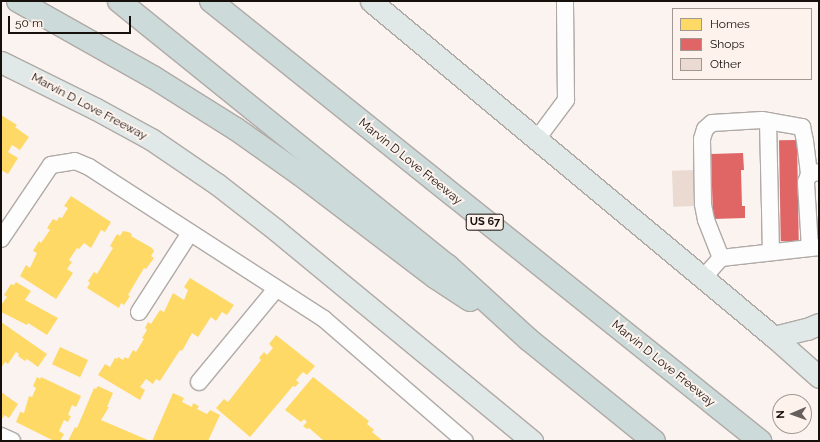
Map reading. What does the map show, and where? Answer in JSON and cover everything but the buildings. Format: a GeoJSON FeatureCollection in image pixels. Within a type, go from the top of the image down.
{"type":"FeatureCollection","features":[{"type":"Feature","properties":{"kind":"highway"},"geometry":{"type":"LineString","coordinates":[[18,1],[153,77],[236,129],[301,175],[435,277],[528,339]]}},
{"type":"Feature","properties":{"kind":"highway"},"geometry":{"type":"LineString","coordinates":[[119,1],[448,266],[528,339],[654,441]]}},
{"type":"Feature","properties":{"kind":"highway","name":"Marvin D Love Freeway"},"geometry":{"type":"LineString","coordinates":[[211,1],[760,441]]}},
{"type":"Feature","properties":{"kind":"main road"},"geometry":{"type":"LineString","coordinates":[[371,1],[774,337],[819,378]]}},
{"type":"Feature","properties":{"kind":"main road","name":"Marvin D Love Freeway"},"geometry":{"type":"LineString","coordinates":[[1,62],[89,105],[151,139],[217,184],[276,230],[532,441]]}},
{"type":"Feature","properties":{"kind":"main road"},"geometry":{"type":"LineString","coordinates":[[774,337],[807,329],[819,324]]}},
{"type":"Feature","properties":{"kind":"lane"},"geometry":{"type":"LineString","coordinates":[[537,139],[566,100],[565,1]]}},
{"type":"Feature","properties":{"kind":"lane"},"geometry":{"type":"LineString","coordinates":[[768,120],[771,252]]}},
{"type":"Feature","properties":{"kind":"lane"},"geometry":{"type":"LineString","coordinates":[[703,278],[721,258],[814,247],[806,182],[814,173],[802,127],[768,120],[712,123],[705,129],[702,139],[703,204],[706,220],[721,258]]}},
{"type":"Feature","properties":{"kind":"lane"},"geometry":{"type":"LineString","coordinates":[[1,239],[51,165],[75,161],[89,166],[324,319],[465,441]]}},
{"type":"Feature","properties":{"kind":"lane"},"geometry":{"type":"LineString","coordinates":[[139,312],[190,233]]}},
{"type":"Feature","properties":{"kind":"lane"},"geometry":{"type":"LineString","coordinates":[[199,382],[276,289]]}},
{"type":"Feature","properties":{"kind":"lane"},"geometry":{"type":"LineString","coordinates":[[1,436],[12,441]]}}]}
